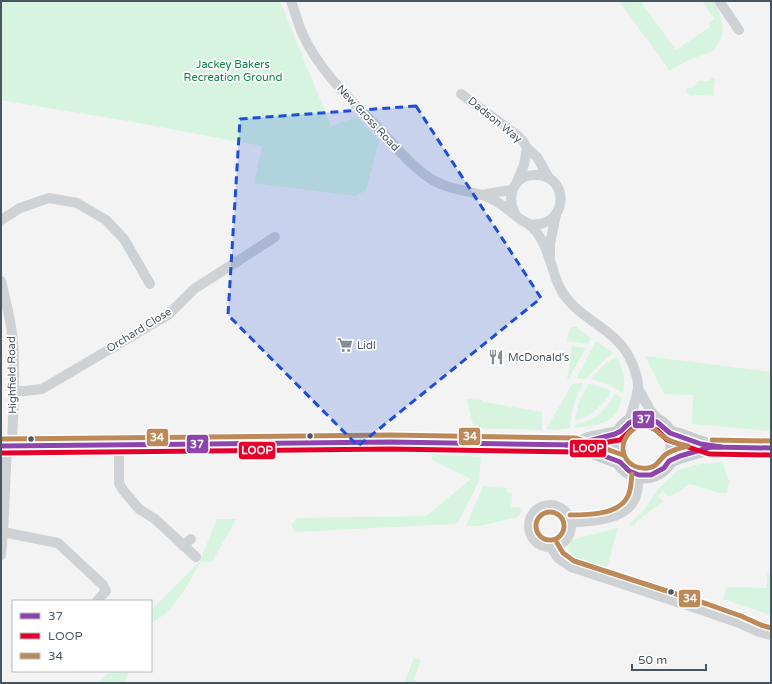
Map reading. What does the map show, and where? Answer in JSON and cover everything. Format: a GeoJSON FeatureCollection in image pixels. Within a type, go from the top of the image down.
{"type":"FeatureCollection","features":[{"type":"Feature","properties":{"kind":"main road"},"geometry":{"type":"LineString","coordinates":[[576,445],[624,428],[634,420],[642,418],[651,419],[681,436],[712,447]]}},
{"type":"Feature","properties":{"kind":"main road"},"geometry":{"type":"LineString","coordinates":[[620,462],[616,451],[616,443],[624,428]]}},
{"type":"Feature","properties":{"kind":"main road"},"geometry":{"type":"LineString","coordinates":[[7,446],[390,442],[576,445],[620,462],[629,471],[639,476],[651,475],[657,472],[664,468],[669,461],[673,452],[673,442],[665,428]]}},
{"type":"Feature","properties":{"kind":"main road"},"geometry":{"type":"LineString","coordinates":[[669,461],[680,456],[712,447],[771,448]]}},
{"type":"Feature","properties":{"kind":"street","name":"New Cross Road"},"geometry":{"type":"LineString","coordinates":[[291,1],[304,36],[321,64],[341,89],[415,168],[442,184],[500,203],[537,232],[550,257],[560,287],[575,308],[608,332],[620,342],[627,351],[637,374],[638,388],[624,428]]}},
{"type":"Feature","properties":{"kind":"street"},"geometry":{"type":"LineString","coordinates":[[719,1],[739,30]]}},
{"type":"Feature","properties":{"kind":"street","name":"Dadson Way"},"geometry":{"type":"LineString","coordinates":[[461,94],[517,135],[527,148],[537,157],[549,178]]}},
{"type":"Feature","properties":{"kind":"street","name":"Dadson Way"},"geometry":{"type":"LineString","coordinates":[[514,187],[524,165],[527,148]]}},
{"type":"Feature","properties":{"kind":"street","name":"New Cross Road"},"geometry":{"type":"LineString","coordinates":[[482,196],[514,187],[524,177],[532,174],[549,178],[555,183],[561,197],[561,205],[556,214],[550,244],[550,257]]}},
{"type":"Feature","properties":{"kind":"street"},"geometry":{"type":"LineString","coordinates":[[514,187],[510,199],[515,215]]}},
{"type":"Feature","properties":{"kind":"street"},"geometry":{"type":"LineString","coordinates":[[1,220],[20,208],[49,198],[78,203],[106,220],[124,239],[150,284]]}},
{"type":"Feature","properties":{"kind":"street"},"geometry":{"type":"LineString","coordinates":[[528,224],[544,224],[551,220],[556,214]]}},
{"type":"Feature","properties":{"kind":"street","name":"Orchard Close"},"geometry":{"type":"LineString","coordinates":[[14,391],[24,392],[42,389],[168,315],[194,289],[275,237]]}},
{"type":"Feature","properties":{"kind":"street","name":"Highfield Road"},"geometry":{"type":"LineString","coordinates":[[1,281],[5,312],[13,342],[14,391],[7,446],[1,555]]}},
{"type":"Feature","properties":{"kind":"street","name":"New Cross Road"},"geometry":{"type":"LineString","coordinates":[[638,388],[650,410],[665,428]]}},
{"type":"Feature","properties":{"kind":"street"},"geometry":{"type":"LineString","coordinates":[[119,445],[119,483],[123,490],[139,509],[187,543],[196,557]]}},
{"type":"Feature","properties":{"kind":"street"},"geometry":{"type":"LineString","coordinates":[[570,522],[601,519],[619,515],[632,504],[635,498],[639,476]]}},
{"type":"Feature","properties":{"kind":"street"},"geometry":{"type":"LineString","coordinates":[[544,506],[558,507],[564,511],[570,522],[571,528],[566,539],[557,546],[551,547],[541,545],[533,538],[529,528],[533,514],[544,506]]}},
{"type":"Feature","properties":{"kind":"street"},"geometry":{"type":"LineString","coordinates":[[3,532],[58,543],[103,584],[106,591],[98,600]]}},
{"type":"Feature","properties":{"kind":"street"},"geometry":{"type":"LineString","coordinates":[[551,547],[558,558],[571,567],[705,611],[759,632],[771,635]]}},
{"type":"Feature","properties":{"kind":"highlighted area"},"geometry":{"type":"Polygon","coordinates":[[[416,106],[541,298],[358,446],[228,315],[240,119],[416,106]]]}},
{"type":"Feature","properties":{"kind":"green space","name":"Jackey Bakers Recreation Ground"},"geometry":{"type":"Polygon","coordinates":[[[1,1],[280,1],[331,126],[357,117],[379,141],[366,190],[356,196],[254,183],[262,146],[128,121],[1,100],[1,1]]]}},
{"type":"Feature","properties":{"kind":"green space"},"geometry":{"type":"Polygon","coordinates":[[[619,1],[640,1],[676,50],[711,26],[709,23],[714,19],[702,1],[713,1],[722,20],[722,34],[720,40],[717,46],[711,51],[688,60],[670,71],[619,1]]]}},
{"type":"Feature","properties":{"kind":"green space"},"geometry":{"type":"Polygon","coordinates":[[[712,78],[715,79],[713,96],[690,96],[686,92],[687,88],[691,88],[699,81],[709,81],[712,78]]]}},
{"type":"Feature","properties":{"kind":"green space"},"geometry":{"type":"Polygon","coordinates":[[[576,327],[591,338],[588,344],[567,341],[569,330],[576,327]]]}},
{"type":"Feature","properties":{"kind":"green space"},"geometry":{"type":"Polygon","coordinates":[[[596,341],[613,353],[605,359],[586,379],[576,379],[596,341]]]}},
{"type":"Feature","properties":{"kind":"green space"},"geometry":{"type":"Polygon","coordinates":[[[572,346],[586,348],[567,381],[572,346]]]}},
{"type":"Feature","properties":{"kind":"green space"},"geometry":{"type":"Polygon","coordinates":[[[617,356],[623,374],[623,393],[607,384],[591,379],[606,363],[617,356]]]}},
{"type":"Feature","properties":{"kind":"green space"},"geometry":{"type":"Polygon","coordinates":[[[645,356],[771,372],[771,431],[692,424],[693,395],[664,394],[645,356]]]}},
{"type":"Feature","properties":{"kind":"green space"},"geometry":{"type":"Polygon","coordinates":[[[583,383],[574,405],[570,428],[557,430],[546,429],[572,384],[583,383]]]}},
{"type":"Feature","properties":{"kind":"green space"},"geometry":{"type":"Polygon","coordinates":[[[588,384],[611,391],[596,409],[587,416],[575,421],[579,402],[588,384]]]}},
{"type":"Feature","properties":{"kind":"green space"},"geometry":{"type":"Polygon","coordinates":[[[615,394],[622,398],[619,408],[608,421],[597,425],[574,428],[574,425],[588,421],[599,414],[607,406],[615,394]]]}},
{"type":"Feature","properties":{"kind":"green space"},"geometry":{"type":"Polygon","coordinates":[[[468,399],[482,400],[483,402],[542,412],[542,430],[474,428],[467,401],[468,399]]]}},
{"type":"Feature","properties":{"kind":"green space"},"geometry":{"type":"Polygon","coordinates":[[[432,454],[481,457],[479,481],[458,523],[295,532],[291,525],[297,518],[426,516],[471,479],[432,460],[432,454]]]}},
{"type":"Feature","properties":{"kind":"green space"},"geometry":{"type":"Polygon","coordinates":[[[722,462],[729,480],[727,493],[720,493],[690,484],[669,497],[663,491],[658,497],[663,501],[636,522],[634,526],[629,525],[645,509],[659,488],[678,470],[700,464],[722,462]]]}},
{"type":"Feature","properties":{"kind":"green space"},"geometry":{"type":"Polygon","coordinates":[[[483,486],[507,488],[507,492],[512,493],[511,507],[520,508],[521,510],[519,516],[479,526],[466,526],[483,486]]]}},
{"type":"Feature","properties":{"kind":"green space"},"geometry":{"type":"Polygon","coordinates":[[[217,519],[236,519],[212,562],[201,562],[174,605],[152,622],[152,609],[200,561],[217,519]]]}},
{"type":"Feature","properties":{"kind":"green space"},"geometry":{"type":"Polygon","coordinates":[[[618,528],[605,575],[580,564],[568,553],[569,544],[572,540],[618,528]]]}},
{"type":"Feature","properties":{"kind":"green space"},"geometry":{"type":"Polygon","coordinates":[[[767,574],[771,574],[771,615],[723,599],[726,587],[767,588],[767,574]]]}},
{"type":"Feature","properties":{"kind":"green space"},"geometry":{"type":"Polygon","coordinates":[[[414,658],[421,660],[414,679],[418,683],[404,683],[414,658]]]}},
{"type":"Feature","properties":{"kind":"green space"},"geometry":{"type":"Polygon","coordinates":[[[109,672],[129,672],[124,683],[98,683],[109,672]]]}},
{"type":"Feature","properties":{"kind":"transit line","name":"37"},"geometry":{"type":"LineString","coordinates":[[566,445],[577,444],[615,434],[635,420],[646,419],[657,422],[670,433],[701,444],[721,447]]}},
{"type":"Feature","properties":{"kind":"transit line","name":"LOOP"},"geometry":{"type":"LineString","coordinates":[[1,453],[390,449],[577,452],[608,442],[620,440],[631,430],[644,425],[657,430],[667,440],[709,454],[771,455]]}},
{"type":"Feature","properties":{"kind":"transit line","name":"34"},"geometry":{"type":"LineString","coordinates":[[639,426],[652,428],[669,440],[688,446],[667,453],[654,466],[639,468],[632,465],[627,459],[623,446],[625,438],[639,426]]}},
{"type":"Feature","properties":{"kind":"transit line","name":"34"},"geometry":{"type":"LineString","coordinates":[[1,439],[390,435],[576,438],[623,455]]}},
{"type":"Feature","properties":{"kind":"transit line","name":"34"},"geometry":{"type":"LineString","coordinates":[[712,440],[771,441]]}},
{"type":"Feature","properties":{"kind":"transit line","name":"37"},"geometry":{"type":"LineString","coordinates":[[1,446],[390,442],[576,445],[620,462],[629,471],[639,475],[651,475],[664,468],[669,461],[680,456],[711,447],[771,448]]}},
{"type":"Feature","properties":{"kind":"transit line","name":"34"},"geometry":{"type":"LineString","coordinates":[[570,515],[602,513],[618,507],[628,496],[632,474]]}},
{"type":"Feature","properties":{"kind":"transit line","name":"34"},"geometry":{"type":"LineString","coordinates":[[550,512],[560,516],[564,526],[560,536],[550,540],[540,536],[536,526],[540,516],[550,512]]}},
{"type":"Feature","properties":{"kind":"transit line","name":"34"},"geometry":{"type":"LineString","coordinates":[[557,543],[563,553],[574,561],[707,604],[771,628]]}},
{"type":"Feature","properties":{"kind":"place","name":"Lidl"},"geometry":{"type":"Point","coordinates":[345,345]}},
{"type":"Feature","properties":{"kind":"place","name":"McDonald's"},"geometry":{"type":"Point","coordinates":[496,357]}}]}
